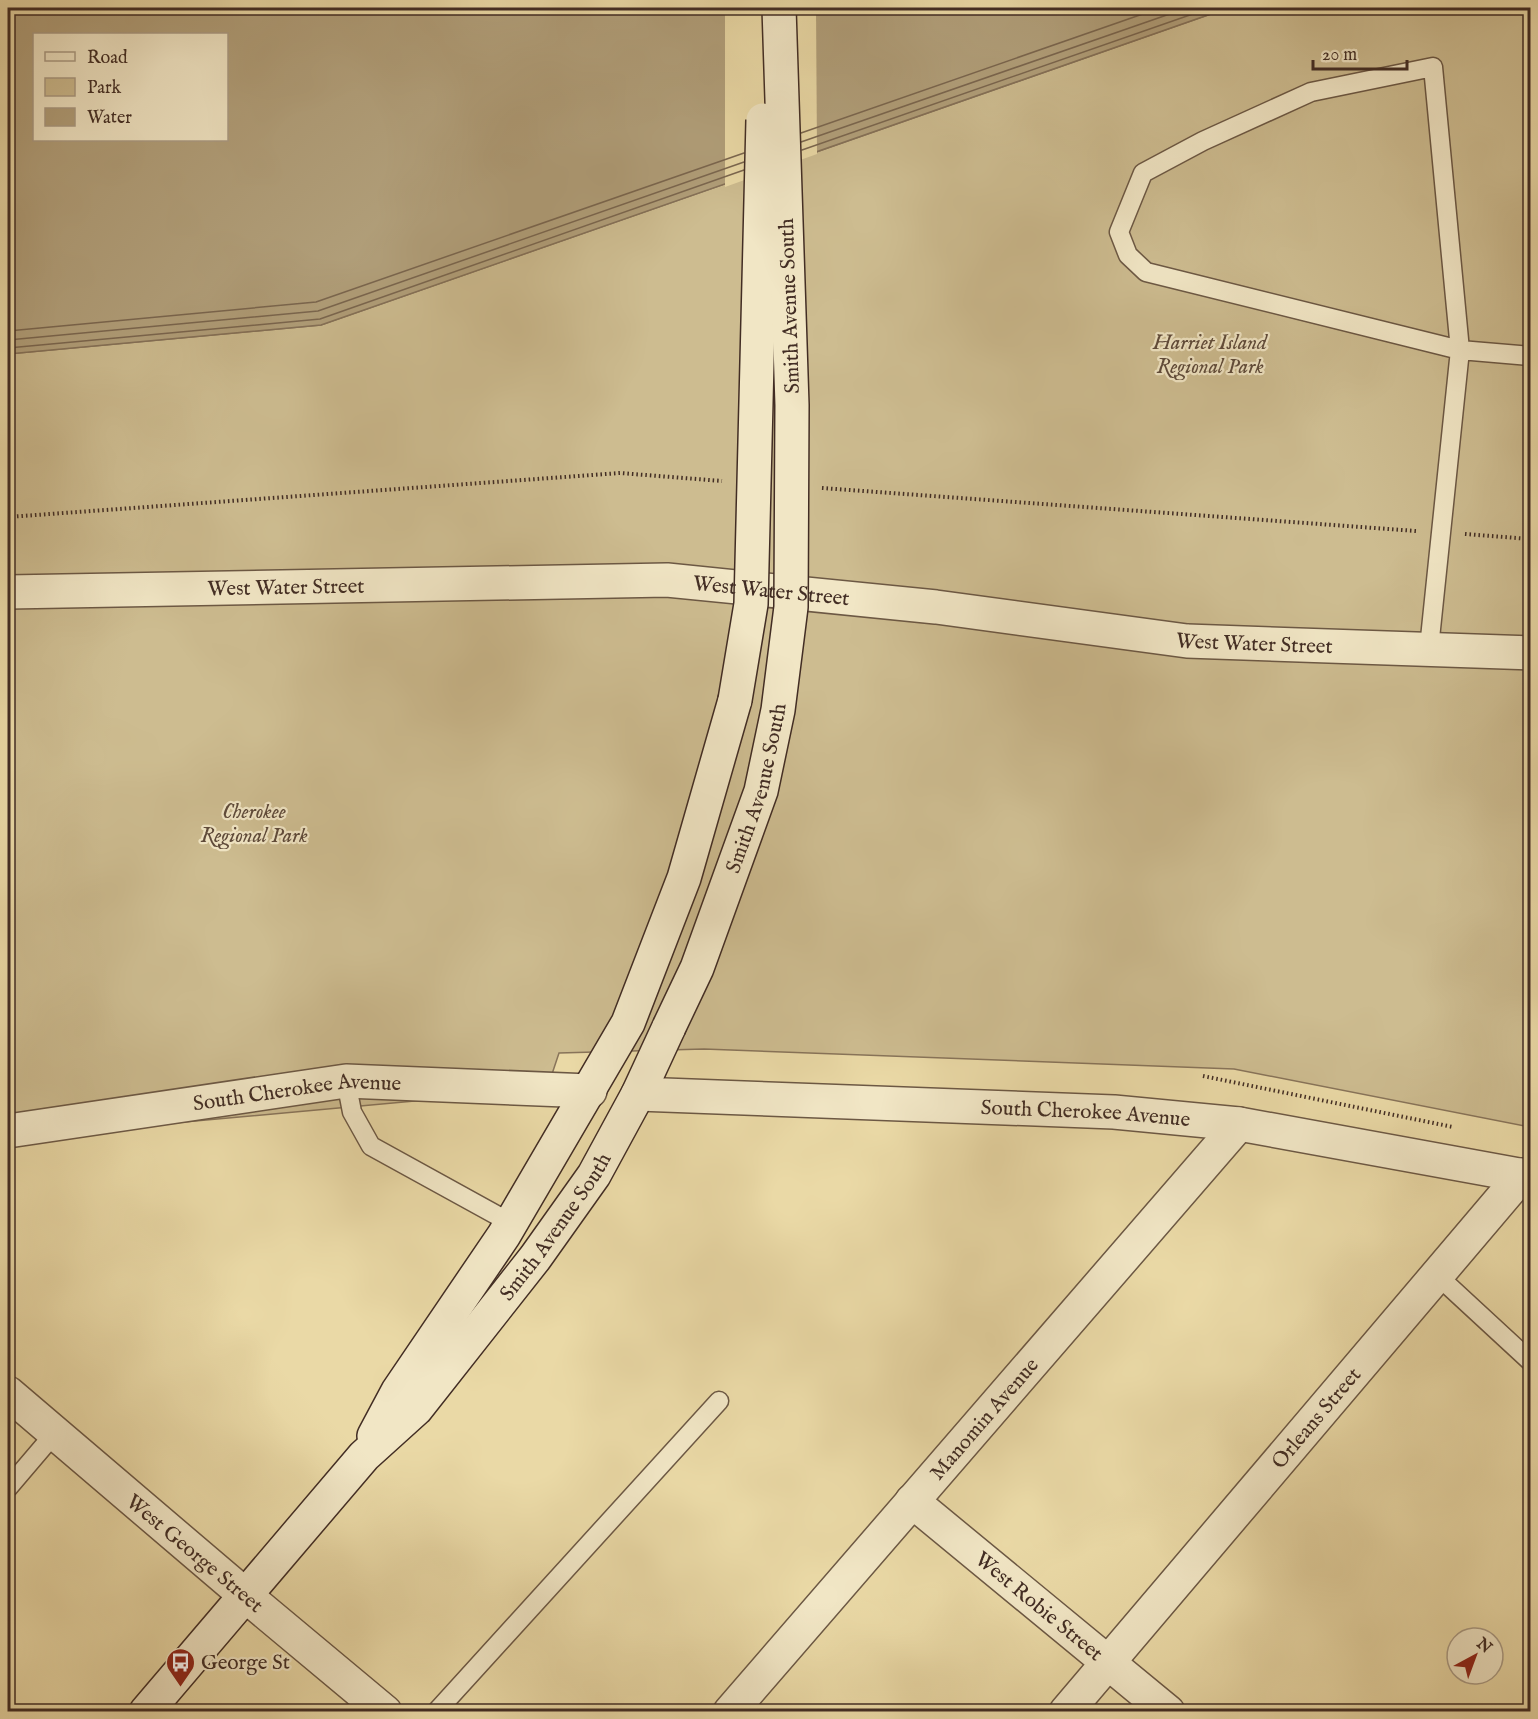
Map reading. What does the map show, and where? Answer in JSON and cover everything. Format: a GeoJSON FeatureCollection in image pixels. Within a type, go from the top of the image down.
{"type":"FeatureCollection","features":[{"type":"Feature","properties":{"kind":"street","name":"Smith Avenue South"},"geometry":{"type":"LineString","coordinates":[[364,1456],[398,1391],[511,1223],[628,1023],[684,878],[713,784],[735,700],[751,604],[766,8]]}},
{"type":"Feature","properties":{"kind":"street","name":"Smith Avenue South"},"geometry":{"type":"LineString","coordinates":[[146,1712],[364,1456],[416,1409],[535,1258],[594,1175],[638,1094],[697,968],[761,791],[778,710],[791,607],[792,405],[779,8]]}},
{"type":"Feature","properties":{"kind":"street","name":"West Water Street"},"geometry":{"type":"LineString","coordinates":[[8,592],[667,580],[936,608],[1187,641],[1530,653]]}},
{"type":"Feature","properties":{"kind":"street","name":"South Cherokee Avenue"},"geometry":{"type":"LineString","coordinates":[[8,1131],[346,1081],[590,1091]]}},
{"type":"Feature","properties":{"kind":"street","name":"South Cherokee Avenue"},"geometry":{"type":"LineString","coordinates":[[638,1094],[763,1101],[1114,1112],[1239,1124],[1526,1176]]}},
{"type":"Feature","properties":{"kind":"street","name":"Manomin Avenue"},"geometry":{"type":"LineString","coordinates":[[730,1712],[1239,1124]]}},
{"type":"Feature","properties":{"kind":"street","name":"Orleans Street"},"geometry":{"type":"LineString","coordinates":[[1066,1712],[1526,1176]]}},
{"type":"Feature","properties":{"kind":"street","name":"West George Street"},"geometry":{"type":"LineString","coordinates":[[8,1393],[385,1712]]}},
{"type":"Feature","properties":{"kind":"street","name":"West Robie Street"},"geometry":{"type":"LineString","coordinates":[[912,1501],[1109,1661],[1168,1712]]}},
{"type":"Feature","properties":{"kind":"lane"},"geometry":{"type":"LineString","coordinates":[[1429,648],[1460,350],[1433,67],[1311,92],[1203,141],[1143,173],[1119,232],[1128,255],[1146,272],[1460,350],[1530,356]]}},
{"type":"Feature","properties":{"kind":"lane"},"geometry":{"type":"LineString","coordinates":[[346,1081],[352,1112],[371,1146],[511,1223]]}},
{"type":"Feature","properties":{"kind":"lane"},"geometry":{"type":"LineString","coordinates":[[1438,1276],[1530,1361]]}},
{"type":"Feature","properties":{"kind":"lane"},"geometry":{"type":"LineString","coordinates":[[436,1712],[719,1401]]}},
{"type":"Feature","properties":{"kind":"lane"},"geometry":{"type":"LineString","coordinates":[[8,1488],[54,1434]]}},
{"type":"Feature","properties":{"kind":"path"},"geometry":{"type":"LineString","coordinates":[[1203,1076],[1454,1128]]}},
{"type":"Feature","properties":{"kind":"green space"},"geometry":{"type":"Polygon","coordinates":[[[1228,8],[1530,8],[1530,1127],[1234,1069],[704,1049],[559,1053],[547,1089],[8,1138],[8,354],[321,325],[1228,8]]]}},
{"type":"Feature","properties":{"kind":"water"},"geometry":{"type":"Polygon","coordinates":[[[8,8],[1228,8],[321,325],[8,354],[8,8]]]}},
{"type":"Feature","properties":{"kind":"pier"},"geometry":{"type":"Polygon","coordinates":[[[725,8],[816,8],[817,154],[725,187],[725,8]]]}},
{"type":"Feature","properties":{"kind":"place","name":"George St"},"geometry":{"type":"Point","coordinates":[180,1688]}},
{"type":"Feature","properties":{"kind":"park label","name":"Harriet Island Regional Park"},"geometry":{"type":"Point","coordinates":[1210,354]}},
{"type":"Feature","properties":{"kind":"park label","name":"Cherokee Regional Park"},"geometry":{"type":"Point","coordinates":[254,823]}}]}
